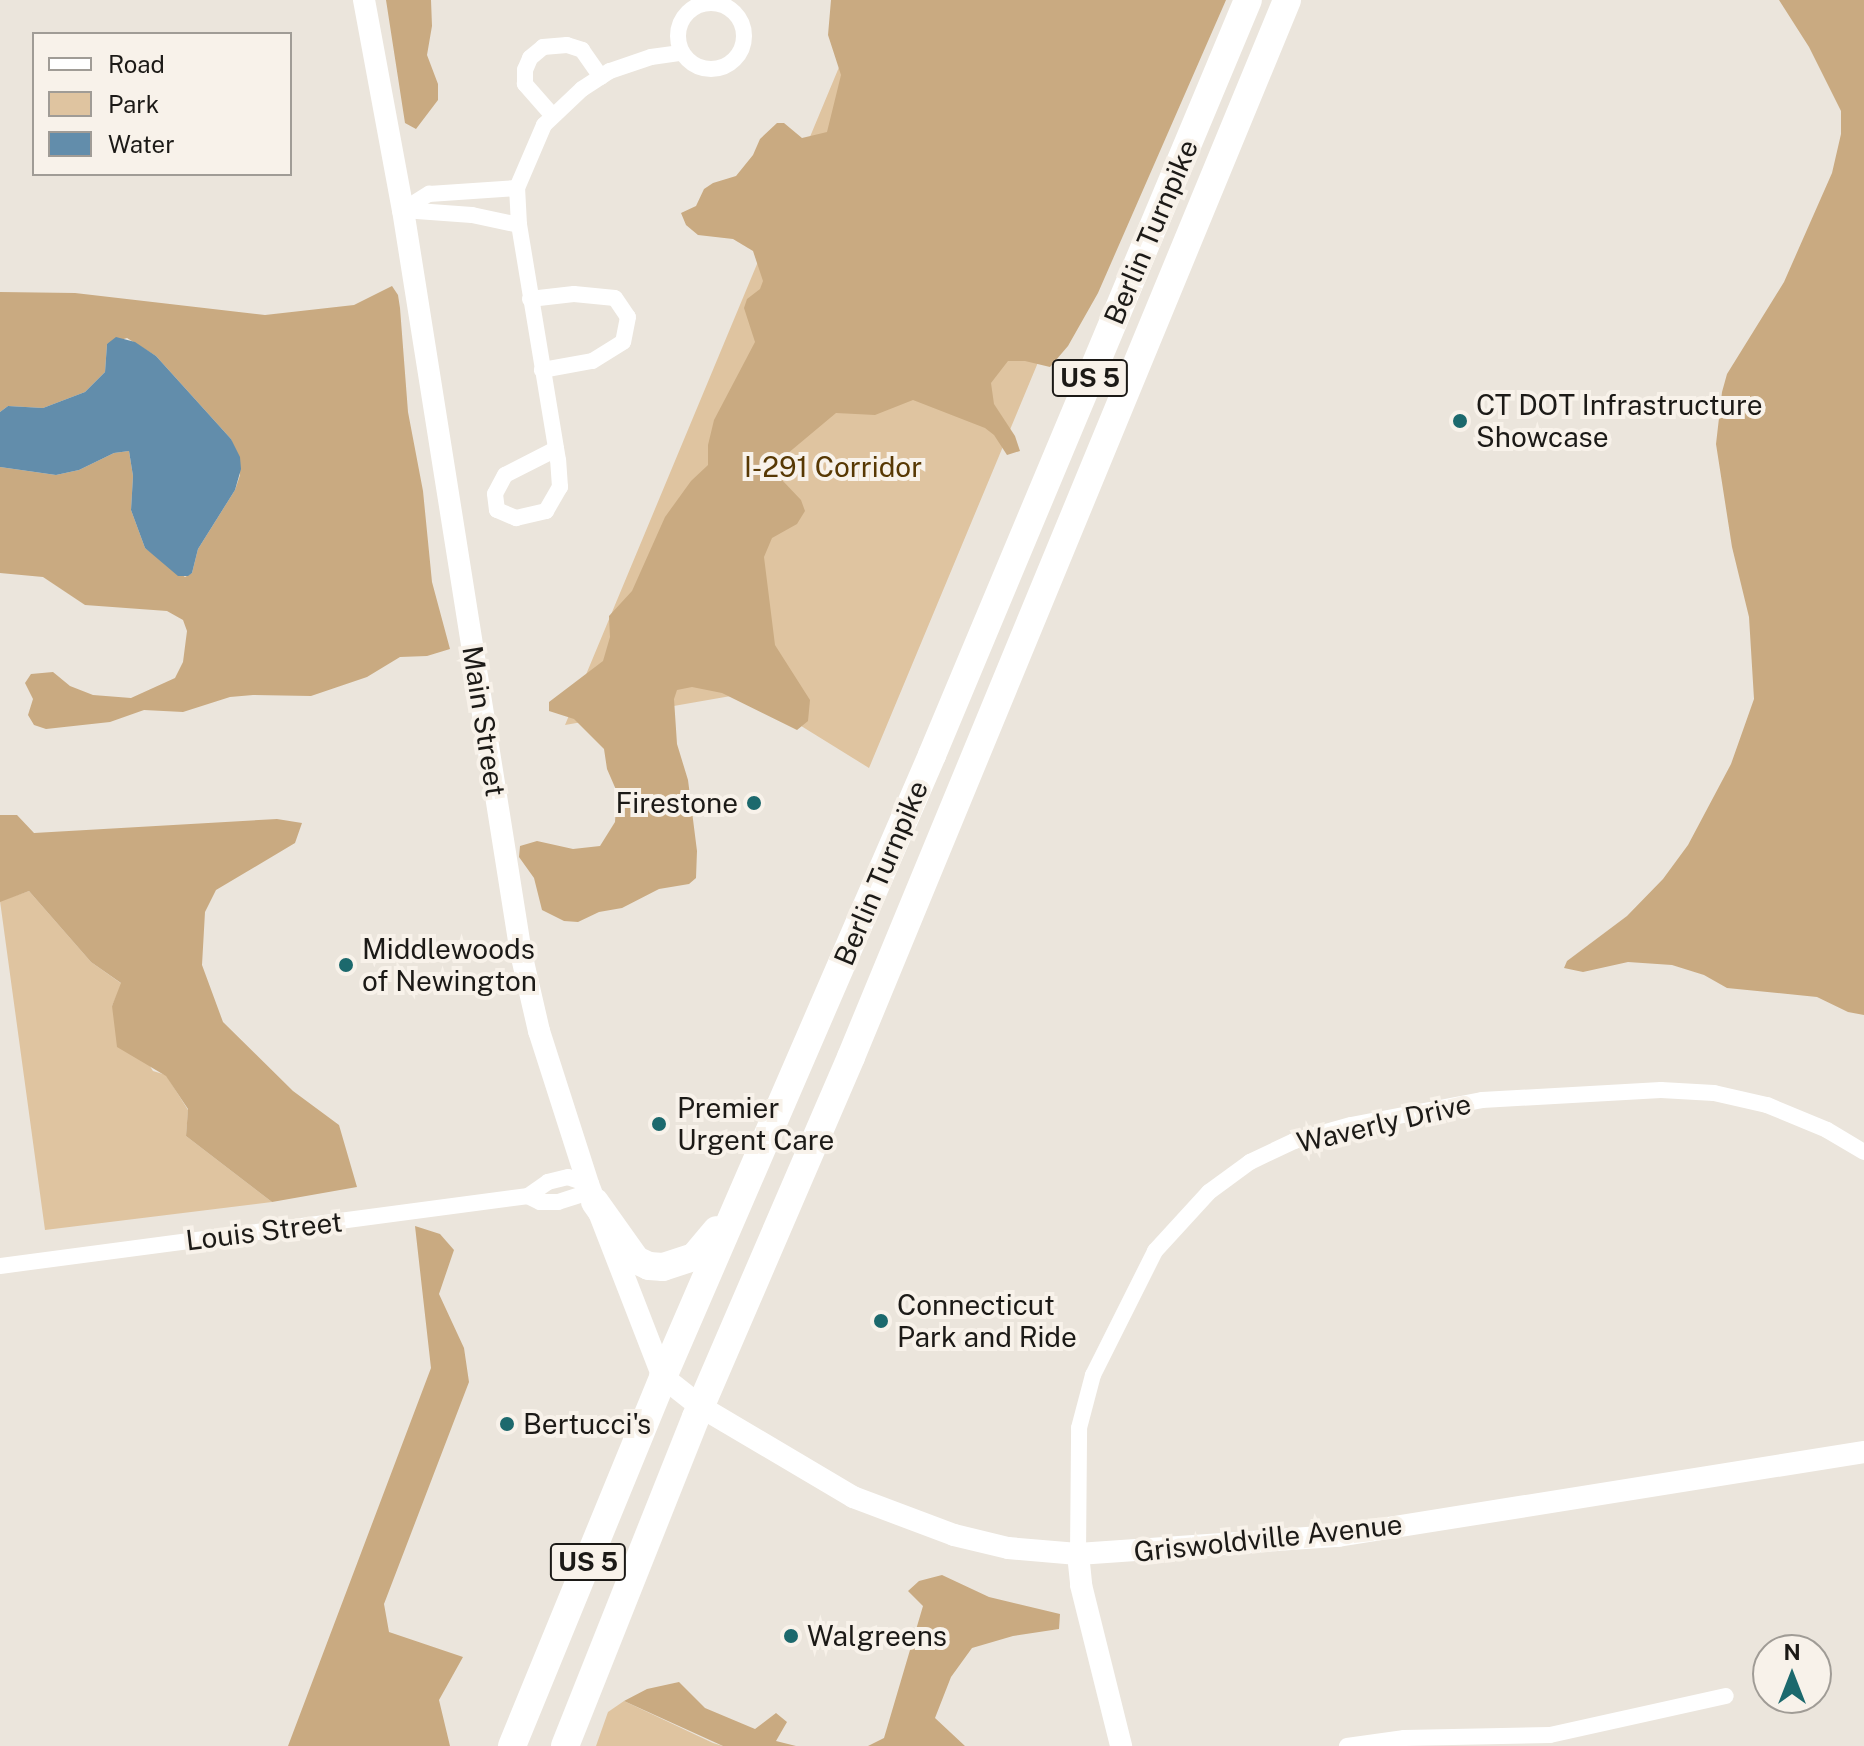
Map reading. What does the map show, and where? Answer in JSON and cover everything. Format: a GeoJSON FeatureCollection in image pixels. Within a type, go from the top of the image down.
{"type":"FeatureCollection","features":[{"type":"Feature","properties":{"kind":"highway","name":"Berlin Turnpike"},"geometry":{"type":"LineString","coordinates":[[512,1746],[663,1377],[932,755],[1248,0]]}},
{"type":"Feature","properties":{"kind":"highway","name":"Berlin Turnpike"},"geometry":{"type":"LineString","coordinates":[[565,1746],[701,1407],[985,732],[1287,0]]}},
{"type":"Feature","properties":{"kind":"highway"},"geometry":{"type":"LineString","coordinates":[[932,755],[959,739],[985,732]]}},
{"type":"Feature","properties":{"kind":"highway"},"geometry":{"type":"LineString","coordinates":[[592,1193],[636,1260],[663,1267],[694,1257],[703,1249],[740,1197]]}},
{"type":"Feature","properties":{"kind":"main road","name":"Main Street"},"geometry":{"type":"LineString","coordinates":[[364,0],[403,210],[521,953],[539,1031],[592,1193],[663,1377]]}},
{"type":"Feature","properties":{"kind":"main road"},"geometry":{"type":"LineString","coordinates":[[663,1377],[701,1407]]}},
{"type":"Feature","properties":{"kind":"main road","name":"Griswoldville Avenue"},"geometry":{"type":"LineString","coordinates":[[701,1407],[853,1497],[908,1520],[1008,1548],[1078,1554],[1338,1536],[1864,1452]]}},
{"type":"Feature","properties":{"kind":"main road"},"geometry":{"type":"LineString","coordinates":[[1078,1554],[1081,1585],[1121,1746]]}},
{"type":"Feature","properties":{"kind":"street"},"geometry":{"type":"LineString","coordinates":[[556,449],[505,475],[495,494],[497,510],[516,518],[546,511],[560,487],[556,449],[519,225],[517,188],[544,125],[601,77],[651,57],[681,53],[697,67],[708,70],[728,65],[736,58],[744,38],[739,18],[721,4],[698,5],[681,20],[677,31],[681,53]]}},
{"type":"Feature","properties":{"kind":"street"},"geometry":{"type":"LineString","coordinates":[[553,116],[525,84],[525,70],[530,58],[543,47],[567,45],[582,50],[601,77]]}},
{"type":"Feature","properties":{"kind":"street"},"geometry":{"type":"LineString","coordinates":[[403,210],[429,194],[517,188]]}},
{"type":"Feature","properties":{"kind":"street"},"geometry":{"type":"LineString","coordinates":[[403,210],[472,215],[519,225]]}},
{"type":"Feature","properties":{"kind":"street"},"geometry":{"type":"LineString","coordinates":[[530,299],[574,294],[615,298],[628,317],[623,342],[592,361],[542,370]]}},
{"type":"Feature","properties":{"kind":"street","name":"Waverly Drive"},"geometry":{"type":"LineString","coordinates":[[1078,1554],[1079,1428],[1093,1375],[1155,1251],[1209,1192],[1250,1162],[1294,1141],[1351,1125],[1482,1100],[1661,1090],[1714,1093],[1767,1105],[1827,1130],[1864,1152]]}},
{"type":"Feature","properties":{"kind":"street","name":"Louis Street"},"geometry":{"type":"LineString","coordinates":[[0,1266],[528,1196],[540,1202],[573,1199],[592,1193]]}},
{"type":"Feature","properties":{"kind":"street"},"geometry":{"type":"LineString","coordinates":[[1347,1746],[1404,1738],[1550,1735],[1726,1696]]}},
{"type":"Feature","properties":{"kind":"green space","name":"I-291 Corridor"},"geometry":{"type":"Polygon","coordinates":[[[867,0],[1189,0],[869,768],[748,693],[565,725],[867,0]]]}},
{"type":"Feature","properties":{"kind":"green space"},"geometry":{"type":"Polygon","coordinates":[[[29,891],[91,962],[122,984],[112,1006],[153,1071],[166,1075],[188,1110],[186,1136],[272,1202],[45,1230],[0,901],[29,891]]]}},
{"type":"Feature","properties":{"kind":"green space"},"geometry":{"type":"Polygon","coordinates":[[[624,1701],[723,1746],[596,1746],[608,1712],[624,1701]]]}},
{"type":"Feature","properties":{"kind":"shaded area"},"geometry":{"type":"Polygon","coordinates":[[[386,0],[431,0],[432,26],[427,55],[438,84],[438,100],[416,129],[405,123],[386,0]]]}},
{"type":"Feature","properties":{"kind":"shaded area","name":"I-291 Corridor"},"geometry":{"type":"Polygon","coordinates":[[[831,0],[1226,0],[1098,293],[1068,346],[1050,367],[1025,361],[1008,361],[991,383],[994,404],[1015,436],[1020,451],[1007,455],[994,435],[985,428],[913,400],[875,415],[836,413],[787,454],[782,480],[801,500],[805,511],[797,524],[772,538],[764,557],[775,645],[810,700],[808,721],[797,730],[722,693],[692,687],[677,690],[674,699],[677,744],[688,780],[697,851],[696,878],[689,884],[659,889],[622,908],[599,912],[578,922],[564,921],[542,910],[534,878],[519,857],[520,846],[537,841],[573,849],[600,846],[615,822],[617,792],[607,769],[604,749],[574,719],[549,711],[549,702],[603,661],[610,637],[609,616],[632,591],[665,517],[691,481],[708,465],[708,445],[714,420],[755,342],[744,308],[747,299],[760,289],[763,281],[753,251],[733,239],[698,235],[686,225],[681,213],[696,206],[704,189],[736,176],[753,155],[760,139],[777,123],[784,123],[802,138],[827,132],[841,75],[828,35],[831,0]]]}},
{"type":"Feature","properties":{"kind":"shaded area"},"geometry":{"type":"Polygon","coordinates":[[[1779,0],[1864,0],[1864,1015],[1848,1012],[1817,997],[1727,988],[1704,975],[1672,965],[1628,962],[1583,972],[1564,968],[1567,961],[1627,916],[1663,879],[1688,845],[1731,764],[1754,699],[1749,617],[1732,547],[1716,444],[1722,392],[1727,374],[1784,282],[1832,173],[1841,134],[1841,111],[1809,47],[1779,0]]]}},
{"type":"Feature","properties":{"kind":"shaded area"},"geometry":{"type":"Polygon","coordinates":[[[392,286],[398,295],[400,308],[408,412],[423,491],[432,582],[450,649],[427,656],[400,657],[367,677],[311,696],[230,697],[183,712],[144,710],[110,722],[46,729],[34,725],[28,715],[33,699],[25,683],[31,674],[53,672],[70,686],[93,695],[131,698],[175,678],[183,662],[187,631],[183,620],[167,611],[85,605],[43,577],[0,573],[0,467],[56,475],[79,470],[114,453],[129,451],[133,476],[131,510],[145,548],[185,577],[192,573],[198,549],[235,490],[240,475],[231,439],[156,356],[127,338],[107,344],[105,372],[85,392],[43,408],[8,406],[0,412],[0,292],[75,293],[265,315],[354,305],[392,286]]]}},
{"type":"Feature","properties":{"kind":"shaded area"},"geometry":{"type":"Polygon","coordinates":[[[0,815],[17,815],[34,833],[277,819],[302,823],[295,843],[216,890],[205,912],[202,965],[223,1022],[293,1091],[339,1125],[357,1187],[272,1202],[186,1136],[188,1109],[166,1076],[117,1047],[112,1006],[121,983],[91,962],[29,891],[0,902],[0,815]]]}},
{"type":"Feature","properties":{"kind":"shaded area"},"geometry":{"type":"Polygon","coordinates":[[[415,1226],[440,1234],[454,1250],[439,1294],[464,1348],[469,1382],[384,1604],[389,1632],[463,1657],[439,1700],[450,1746],[288,1746],[431,1368],[415,1226]]]}},
{"type":"Feature","properties":{"kind":"shaded area"},"geometry":{"type":"Polygon","coordinates":[[[942,1575],[989,1597],[1060,1614],[1059,1629],[1013,1636],[972,1648],[951,1677],[935,1718],[965,1746],[868,1746],[884,1738],[923,1606],[908,1591],[919,1581],[942,1575]]]}},
{"type":"Feature","properties":{"kind":"shaded area"},"geometry":{"type":"Polygon","coordinates":[[[679,1682],[705,1708],[755,1729],[776,1713],[787,1722],[776,1741],[796,1746],[723,1746],[624,1701],[647,1689],[679,1682]]]}},
{"type":"Feature","properties":{"kind":"water"},"geometry":{"type":"Polygon","coordinates":[[[116,337],[135,342],[156,356],[231,439],[240,457],[241,469],[235,490],[198,549],[192,573],[188,576],[178,576],[145,548],[131,510],[133,476],[129,451],[114,453],[79,470],[56,475],[0,467],[0,412],[8,406],[43,408],[85,392],[105,372],[107,344],[116,337]]]}},
{"type":"Feature","properties":{"kind":"place","name":"CT DOT Infrastructure Showcase"},"geometry":{"type":"Point","coordinates":[1460,421]}},
{"type":"Feature","properties":{"kind":"place","name":"Firestone"},"geometry":{"type":"Point","coordinates":[754,803]}},
{"type":"Feature","properties":{"kind":"place","name":"Middlewoods of Newington"},"geometry":{"type":"Point","coordinates":[346,965]}},
{"type":"Feature","properties":{"kind":"place","name":"Premier Urgent Care"},"geometry":{"type":"Point","coordinates":[659,1124]}},
{"type":"Feature","properties":{"kind":"place","name":"Connecticut Park and Ride"},"geometry":{"type":"Point","coordinates":[881,1321]}},
{"type":"Feature","properties":{"kind":"place","name":"Bertucci's"},"geometry":{"type":"Point","coordinates":[507,1424]}},
{"type":"Feature","properties":{"kind":"place","name":"Walgreens"},"geometry":{"type":"Point","coordinates":[791,1636]}}]}
